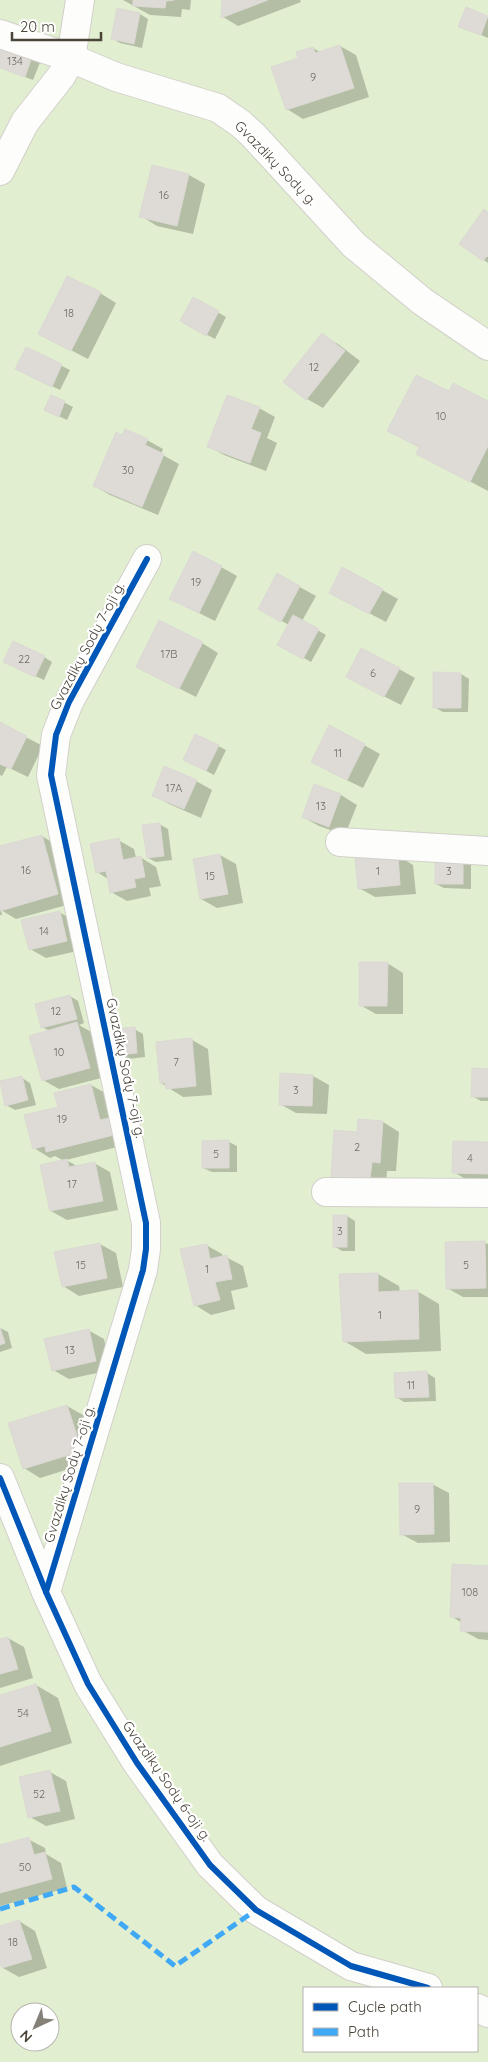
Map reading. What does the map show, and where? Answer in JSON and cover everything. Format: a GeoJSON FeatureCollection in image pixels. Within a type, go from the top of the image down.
{"type":"FeatureCollection","features":[{"type":"Feature","properties":{"kind":"street"},"geometry":{"type":"LineString","coordinates":[[0,171],[25,122],[62,75],[71,58],[80,0]]}},
{"type":"Feature","properties":{"kind":"street","name":"Gvazdikų Sodų g."},"geometry":{"type":"LineString","coordinates":[[0,34],[71,58],[116,77],[218,108],[241,124],[354,245],[423,302],[488,346]]}},
{"type":"Feature","properties":{"kind":"street","name":"Gvazdikų Sodų 7-oji g."},"geometry":{"type":"LineString","coordinates":[[46,1592],[144,1270],[146,1249],[146,1223],[51,775],[56,735],[69,702],[147,559]]}},
{"type":"Feature","properties":{"kind":"street"},"geometry":{"type":"LineString","coordinates":[[340,842],[488,851]]}},
{"type":"Feature","properties":{"kind":"street"},"geometry":{"type":"LineString","coordinates":[[326,1192],[488,1192]]}},
{"type":"Feature","properties":{"kind":"street","name":"Gvazdikų Sodų 6-oji g."},"geometry":{"type":"LineString","coordinates":[[0,1478],[46,1592],[88,1684],[137,1763],[210,1865],[256,1910],[351,1966],[424,1987]]}},
{"type":"Feature","properties":{"kind":"green space"},"geometry":{"type":"Polygon","coordinates":[[[0,0],[488,0],[488,2062],[0,2062],[0,0]]]}},
{"type":"Feature","properties":{"kind":"building"},"geometry":{"type":"Polygon","coordinates":[[[133,0],[174,0],[166,1],[165,8],[133,6],[133,0]]]}},
{"type":"Feature","properties":{"kind":"building"},"geometry":{"type":"Polygon","coordinates":[[[222,0],[268,0],[221,18],[222,0]]]}},
{"type":"Feature","properties":{"kind":"building"},"geometry":{"type":"Polygon","coordinates":[[[466,7],[488,16],[481,35],[458,27],[466,7]]]}},
{"type":"Feature","properties":{"kind":"building"},"geometry":{"type":"Polygon","coordinates":[[[117,8],[140,13],[134,44],[111,39],[117,8]]]}},
{"type":"Feature","properties":{"kind":"building"},"geometry":{"type":"Polygon","coordinates":[[[3,42],[33,54],[25,77],[0,68],[0,51],[3,42]]]}},
{"type":"Feature","properties":{"kind":"building"},"geometry":{"type":"Polygon","coordinates":[[[340,45],[354,88],[286,110],[271,67],[298,58],[296,52],[313,47],[315,53],[340,45]]]}},
{"type":"Feature","properties":{"kind":"building"},"geometry":{"type":"Polygon","coordinates":[[[152,165],[189,174],[177,226],[139,217],[152,165]]]}},
{"type":"Feature","properties":{"kind":"building"},"geometry":{"type":"Polygon","coordinates":[[[484,209],[488,212],[488,257],[483,261],[459,244],[484,209]]]}},
{"type":"Feature","properties":{"kind":"building"},"geometry":{"type":"Polygon","coordinates":[[[67,276],[101,292],[71,351],[38,334],[67,276]]]}},
{"type":"Feature","properties":{"kind":"building"},"geometry":{"type":"Polygon","coordinates":[[[193,297],[219,311],[206,336],[180,321],[193,297]]]}},
{"type":"Feature","properties":{"kind":"building"},"geometry":{"type":"Polygon","coordinates":[[[322,333],[345,351],[306,400],[283,382],[322,333]]]}},
{"type":"Feature","properties":{"kind":"building"},"geometry":{"type":"Polygon","coordinates":[[[26,347],[62,364],[52,387],[15,369],[26,347]]]}},
{"type":"Feature","properties":{"kind":"building"},"geometry":{"type":"Polygon","coordinates":[[[416,375],[449,391],[453,383],[488,401],[488,446],[470,482],[416,454],[419,447],[387,431],[416,375]]]}},
{"type":"Feature","properties":{"kind":"building"},"geometry":{"type":"Polygon","coordinates":[[[51,395],[65,401],[59,417],[44,410],[51,395]]]}},
{"type":"Feature","properties":{"kind":"building"},"geometry":{"type":"Polygon","coordinates":[[[227,395],[260,407],[251,429],[261,433],[250,463],[207,447],[227,395]]]}},
{"type":"Feature","properties":{"kind":"building"},"geometry":{"type":"Polygon","coordinates":[[[125,429],[148,439],[145,445],[164,454],[142,507],[93,486],[116,432],[122,435],[125,429]]]}},
{"type":"Feature","properties":{"kind":"building"},"geometry":{"type":"Polygon","coordinates":[[[193,551],[222,566],[199,613],[169,599],[193,551]]]}},
{"type":"Feature","properties":{"kind":"building"},"geometry":{"type":"Polygon","coordinates":[[[342,567],[383,589],[369,614],[329,593],[342,567]]]}},
{"type":"Feature","properties":{"kind":"building"},"geometry":{"type":"Polygon","coordinates":[[[277,573],[300,586],[281,622],[258,609],[277,573]]]}},
{"type":"Feature","properties":{"kind":"building"},"geometry":{"type":"Polygon","coordinates":[[[293,615],[319,629],[303,659],[277,645],[293,615]]]}},
{"type":"Feature","properties":{"kind":"building"},"geometry":{"type":"Polygon","coordinates":[[[159,620],[203,642],[179,689],[136,667],[159,620]]]}},
{"type":"Feature","properties":{"kind":"building"},"geometry":{"type":"Polygon","coordinates":[[[13,641],[45,656],[35,677],[3,662],[13,641]]]}},
{"type":"Feature","properties":{"kind":"building"},"geometry":{"type":"Polygon","coordinates":[[[361,648],[400,668],[384,697],[346,677],[361,648]]]}},
{"type":"Feature","properties":{"kind":"building"},"geometry":{"type":"Polygon","coordinates":[[[433,672],[461,673],[461,708],[433,708],[433,672]]]}},
{"type":"Feature","properties":{"kind":"building"},"geometry":{"type":"Polygon","coordinates":[[[0,722],[27,736],[11,769],[0,764],[0,722]]]}},
{"type":"Feature","properties":{"kind":"building"},"geometry":{"type":"Polygon","coordinates":[[[329,725],[365,744],[347,780],[311,762],[329,725]]]}},
{"type":"Feature","properties":{"kind":"building"},"geometry":{"type":"Polygon","coordinates":[[[195,734],[219,745],[206,771],[183,760],[195,734]]]}},
{"type":"Feature","properties":{"kind":"building"},"geometry":{"type":"Polygon","coordinates":[[[164,766],[197,780],[184,809],[152,796],[164,766]]]}},
{"type":"Feature","properties":{"kind":"building"},"geometry":{"type":"Polygon","coordinates":[[[314,784],[341,794],[329,827],[302,817],[314,784]]]}},
{"type":"Feature","properties":{"kind":"building"},"geometry":{"type":"Polygon","coordinates":[[[160,823],[164,856],[147,858],[142,825],[160,823]]]}},
{"type":"Feature","properties":{"kind":"building"},"geometry":{"type":"Polygon","coordinates":[[[42,835],[58,894],[0,911],[0,846],[42,835]]]}},
{"type":"Feature","properties":{"kind":"building"},"geometry":{"type":"Polygon","coordinates":[[[119,838],[123,860],[141,856],[145,877],[134,879],[136,887],[110,893],[106,871],[96,873],[90,844],[119,838]]]}},
{"type":"Feature","properties":{"kind":"building"},"geometry":{"type":"Polygon","coordinates":[[[220,854],[228,894],[200,899],[193,859],[220,854]]]}},
{"type":"Feature","properties":{"kind":"building"},"geometry":{"type":"Polygon","coordinates":[[[398,854],[400,885],[358,889],[355,858],[398,854]]]}},
{"type":"Feature","properties":{"kind":"building"},"geometry":{"type":"Polygon","coordinates":[[[435,858],[463,858],[463,884],[435,884],[435,858]]]}},
{"type":"Feature","properties":{"kind":"building"},"geometry":{"type":"Polygon","coordinates":[[[60,911],[67,941],[29,950],[21,920],[60,911]]]}},
{"type":"Feature","properties":{"kind":"building"},"geometry":{"type":"Polygon","coordinates":[[[359,962],[388,962],[387,1006],[359,1006],[359,962]]]}},
{"type":"Feature","properties":{"kind":"building"},"geometry":{"type":"Polygon","coordinates":[[[70,995],[77,1019],[41,1028],[35,1004],[70,995]]]}},
{"type":"Feature","properties":{"kind":"building"},"geometry":{"type":"Polygon","coordinates":[[[77,1022],[90,1068],[42,1081],[29,1036],[77,1022]]]}},
{"type":"Feature","properties":{"kind":"building"},"geometry":{"type":"Polygon","coordinates":[[[135,1027],[137,1053],[119,1055],[116,1029],[135,1027]]]}},
{"type":"Feature","properties":{"kind":"building"},"geometry":{"type":"Polygon","coordinates":[[[192,1038],[196,1086],[166,1089],[165,1083],[160,1083],[156,1042],[192,1038]]]}},
{"type":"Feature","properties":{"kind":"building"},"geometry":{"type":"Polygon","coordinates":[[[472,1068],[488,1069],[488,1097],[471,1097],[472,1068]]]}},
{"type":"Feature","properties":{"kind":"building"},"geometry":{"type":"Polygon","coordinates":[[[280,1073],[313,1075],[312,1106],[279,1105],[280,1073]]]}},
{"type":"Feature","properties":{"kind":"building"},"geometry":{"type":"Polygon","coordinates":[[[22,1076],[28,1100],[5,1106],[0,1081],[22,1076]]]}},
{"type":"Feature","properties":{"kind":"building"},"geometry":{"type":"Polygon","coordinates":[[[91,1084],[100,1120],[109,1118],[114,1135],[46,1152],[45,1146],[33,1149],[24,1115],[58,1107],[54,1093],[91,1084]]]}},
{"type":"Feature","properties":{"kind":"building"},"geometry":{"type":"Polygon","coordinates":[[[358,1119],[383,1121],[380,1163],[372,1162],[370,1180],[331,1177],[334,1130],[357,1132],[358,1119]]]}},
{"type":"Feature","properties":{"kind":"building"},"geometry":{"type":"Polygon","coordinates":[[[229,1140],[229,1168],[202,1168],[202,1141],[229,1140]]]}},
{"type":"Feature","properties":{"kind":"building"},"geometry":{"type":"Polygon","coordinates":[[[453,1141],[488,1142],[488,1174],[452,1173],[453,1141]]]}},
{"type":"Feature","properties":{"kind":"building"},"geometry":{"type":"Polygon","coordinates":[[[67,1159],[69,1167],[95,1162],[103,1201],[50,1211],[40,1165],[67,1159]]]}},
{"type":"Feature","properties":{"kind":"building"},"geometry":{"type":"Polygon","coordinates":[[[333,1215],[347,1215],[347,1247],[333,1247],[333,1215]]]}},
{"type":"Feature","properties":{"kind":"building"},"geometry":{"type":"Polygon","coordinates":[[[485,1241],[486,1288],[446,1289],[445,1242],[485,1241]]]}},
{"type":"Feature","properties":{"kind":"building"},"geometry":{"type":"Polygon","coordinates":[[[100,1243],[107,1278],[62,1287],[54,1252],[100,1243]]]}},
{"type":"Feature","properties":{"kind":"building"},"geometry":{"type":"Polygon","coordinates":[[[207,1244],[210,1259],[227,1255],[232,1279],[215,1282],[220,1300],[194,1306],[180,1249],[207,1244]]]}},
{"type":"Feature","properties":{"kind":"building"},"geometry":{"type":"Polygon","coordinates":[[[378,1273],[378,1292],[418,1290],[419,1339],[343,1342],[339,1274],[378,1273]]]}},
{"type":"Feature","properties":{"kind":"building"},"geometry":{"type":"Polygon","coordinates":[[[0,1328],[5,1343],[0,1345],[0,1328]]]}},
{"type":"Feature","properties":{"kind":"building"},"geometry":{"type":"Polygon","coordinates":[[[89,1329],[96,1361],[52,1371],[44,1339],[89,1329]]]}},
{"type":"Feature","properties":{"kind":"building"},"geometry":{"type":"Polygon","coordinates":[[[427,1371],[429,1397],[395,1398],[394,1373],[427,1371]]]}},
{"type":"Feature","properties":{"kind":"building"},"geometry":{"type":"Polygon","coordinates":[[[67,1405],[82,1451],[23,1469],[8,1423],[67,1405]]]}},
{"type":"Feature","properties":{"kind":"building"},"geometry":{"type":"Polygon","coordinates":[[[399,1483],[433,1483],[434,1534],[400,1535],[399,1483]]]}},
{"type":"Feature","properties":{"kind":"building"},"geometry":{"type":"Polygon","coordinates":[[[452,1564],[488,1566],[488,1632],[460,1631],[461,1618],[450,1617],[452,1564]]]}},
{"type":"Feature","properties":{"kind":"building"},"geometry":{"type":"Polygon","coordinates":[[[8,1637],[18,1669],[0,1674],[0,1639],[8,1637]]]}},
{"type":"Feature","properties":{"kind":"building"},"geometry":{"type":"Polygon","coordinates":[[[36,1684],[51,1731],[0,1747],[0,1695],[36,1684]]]}},
{"type":"Feature","properties":{"kind":"building"},"geometry":{"type":"Polygon","coordinates":[[[50,1770],[60,1811],[28,1818],[19,1777],[50,1770]]]}},
{"type":"Feature","properties":{"kind":"building"},"geometry":{"type":"Polygon","coordinates":[[[29,1837],[34,1855],[45,1852],[52,1879],[0,1893],[0,1845],[29,1837]]]}},
{"type":"Feature","properties":{"kind":"building"},"geometry":{"type":"Polygon","coordinates":[[[19,1920],[32,1959],[2,1968],[0,1963],[0,1926],[19,1920]]]}},
{"type":"Feature","properties":{"kind":"marked path"},"geometry":{"type":"LineString","coordinates":[[0,1909],[74,1887],[175,1966],[256,1910]]}},
{"type":"Feature","properties":{"kind":"cycle path"},"geometry":{"type":"LineString","coordinates":[[46,1592],[143,1270],[146,1249],[146,1223],[51,775],[56,735],[69,702],[147,559]]}},
{"type":"Feature","properties":{"kind":"cycle path"},"geometry":{"type":"LineString","coordinates":[[0,1478],[46,1592],[88,1684],[137,1763],[210,1865],[256,1910],[351,1966],[424,1987]]}}]}
